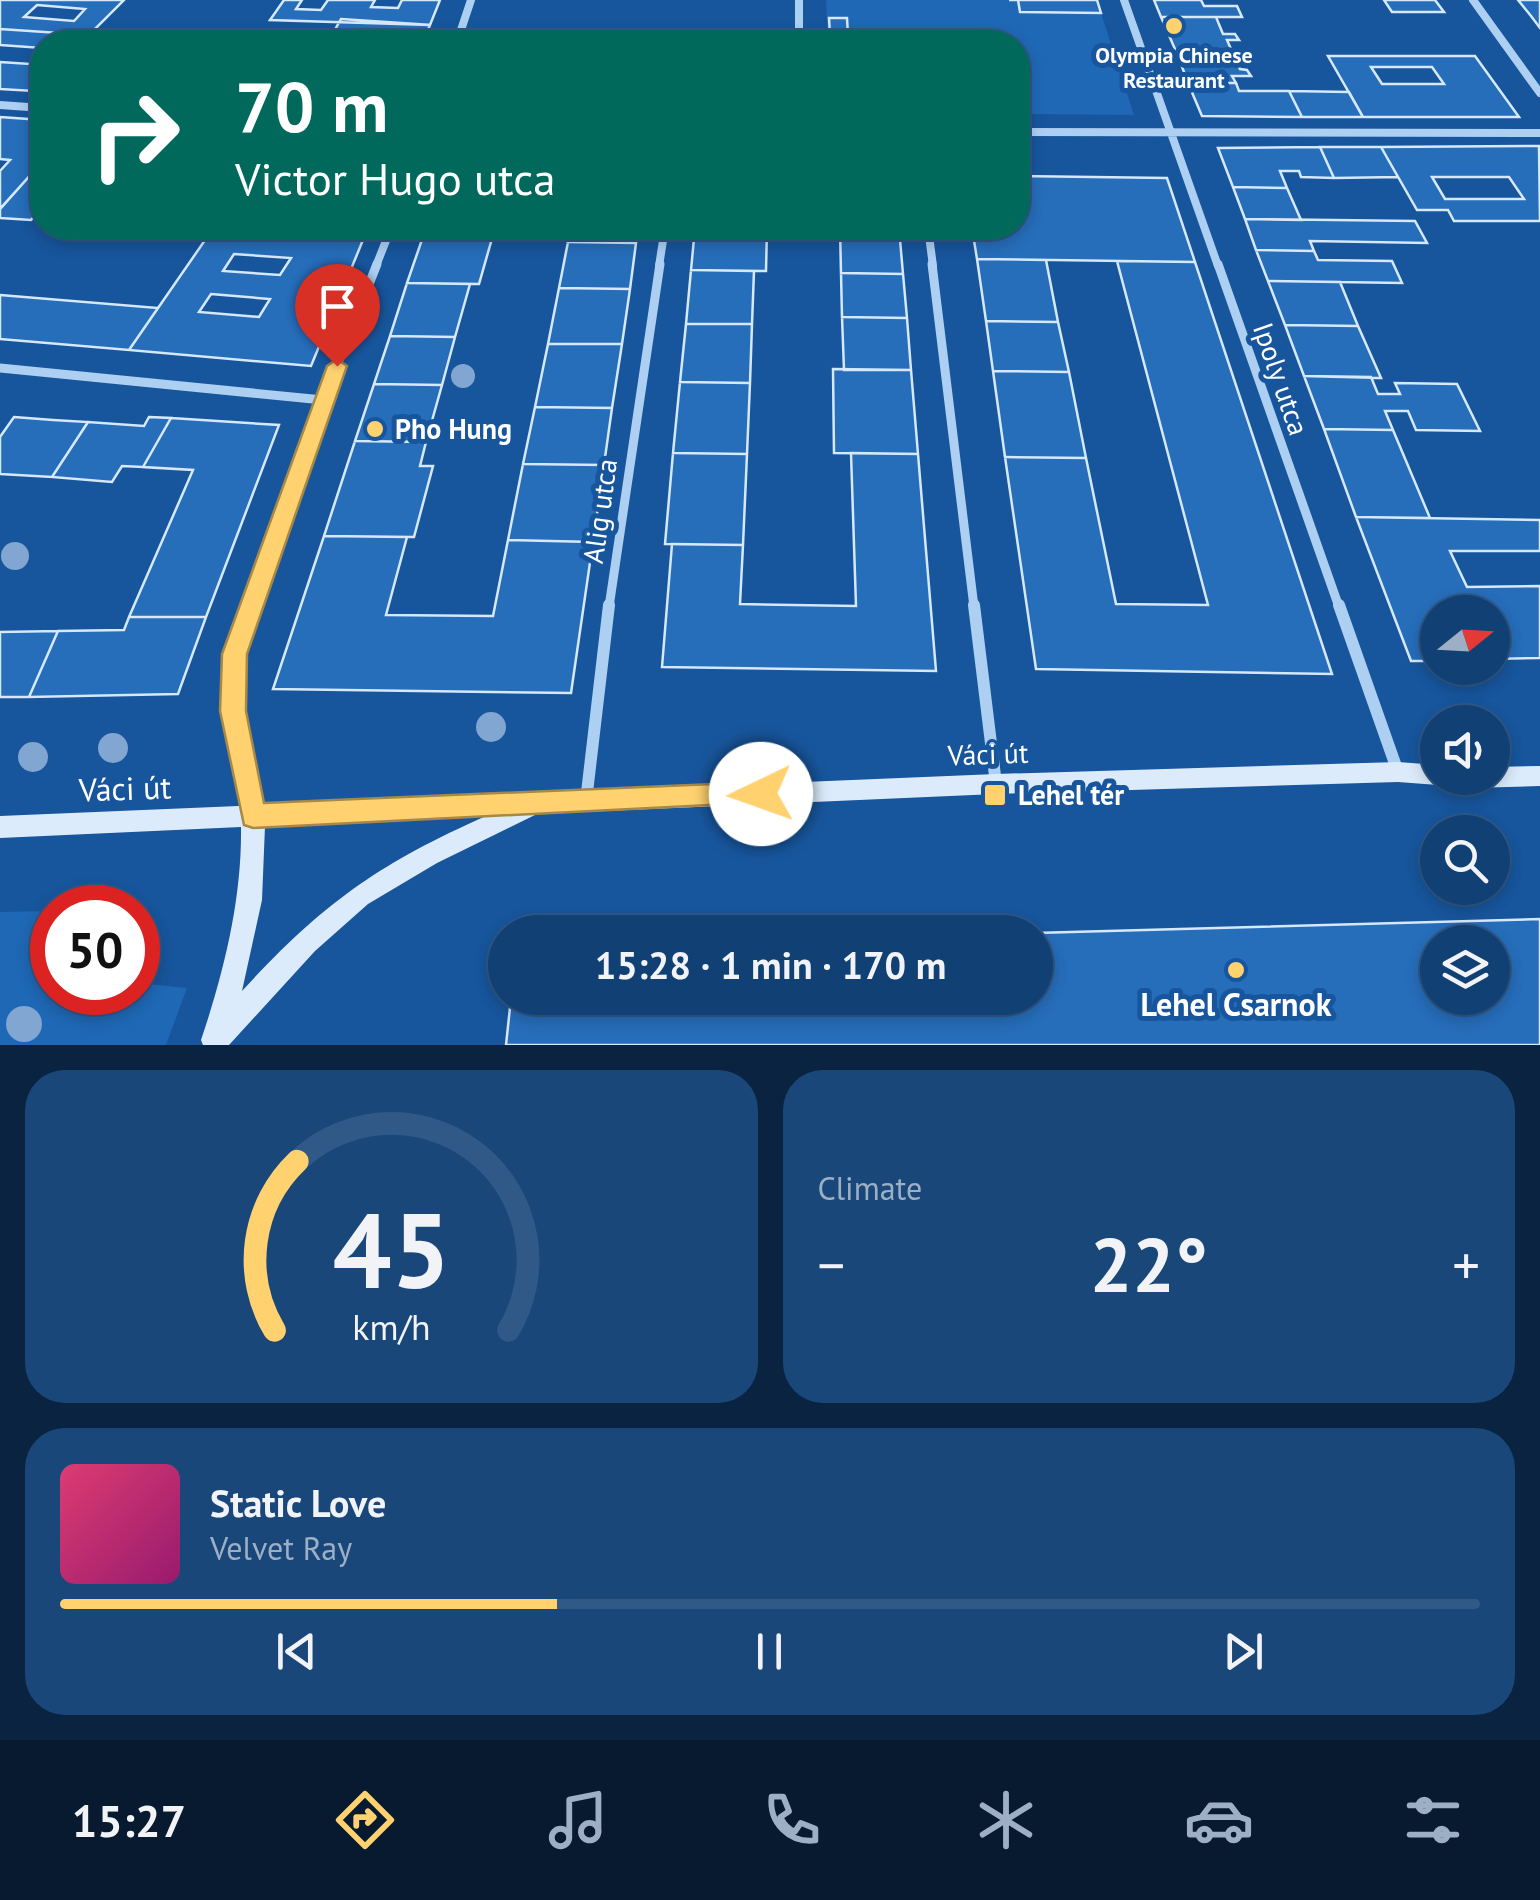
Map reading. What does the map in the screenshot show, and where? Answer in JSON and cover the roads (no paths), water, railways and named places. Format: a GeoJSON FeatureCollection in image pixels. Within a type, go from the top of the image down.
{"type":"FeatureCollection","features":[{"type":"Feature","properties":{"kind":"main road","name":"Váci út"},"geometry":{"type":"LineString","coordinates":[[0,826],[996,784],[1420,774]]}},
{"type":"Feature","properties":{"kind":"main road"},"geometry":{"type":"LineString","coordinates":[[1510,777],[1540,776]]}},
{"type":"Feature","properties":{"kind":"main road","name":"Váci út"},"geometry":{"type":"LineString","coordinates":[[214,1042],[317,934],[362,895],[425,854],[541,804]]}},
{"type":"Feature","properties":{"kind":"main road","name":"Váci út"},"geometry":{"type":"LineString","coordinates":[[214,1042],[250,906],[256,861],[253,816]]}},
{"type":"Feature","properties":{"kind":"street"},"geometry":{"type":"LineString","coordinates":[[461,30],[470,0]]}},
{"type":"Feature","properties":{"kind":"street"},"geometry":{"type":"LineString","coordinates":[[799,0],[799,30]]}},
{"type":"Feature","properties":{"kind":"street","name":"Ipoly utca"},"geometry":{"type":"LineString","coordinates":[[1124,0],[1398,772]]}},
{"type":"Feature","properties":{"kind":"street"},"geometry":{"type":"LineString","coordinates":[[1473,0],[1540,93]]}},
{"type":"Feature","properties":{"kind":"street"},"geometry":{"type":"LineString","coordinates":[[0,105],[30,107]]}},
{"type":"Feature","properties":{"kind":"street"},"geometry":{"type":"LineString","coordinates":[[1030,132],[1540,133]]}},
{"type":"Feature","properties":{"kind":"street"},"geometry":{"type":"LineString","coordinates":[[253,816],[233,711],[234,654],[323,400],[387,240]]}},
{"type":"Feature","properties":{"kind":"street","name":"Alig utca"},"geometry":{"type":"LineString","coordinates":[[586,802],[596,692],[663,240]]}},
{"type":"Feature","properties":{"kind":"street"},"geometry":{"type":"LineString","coordinates":[[929,240],[996,784]]}},
{"type":"Feature","properties":{"kind":"street"},"geometry":{"type":"LineString","coordinates":[[0,368],[323,400]]}},
{"type":"Feature","properties":{"kind":"place","name":"Olympia Chinese Restaurant"},"geometry":{"type":"Point","coordinates":[1174,26]}},
{"type":"Feature","properties":{"kind":"place","name":"Pho Hung"},"geometry":{"type":"Point","coordinates":[375,429]}},
{"type":"Feature","properties":{"kind":"place","name":"Lehel tér"},"geometry":{"type":"Point","coordinates":[995,795]}},
{"type":"Feature","properties":{"kind":"place","name":"Lehel Csarnok"},"geometry":{"type":"Point","coordinates":[1236,970]}}]}
